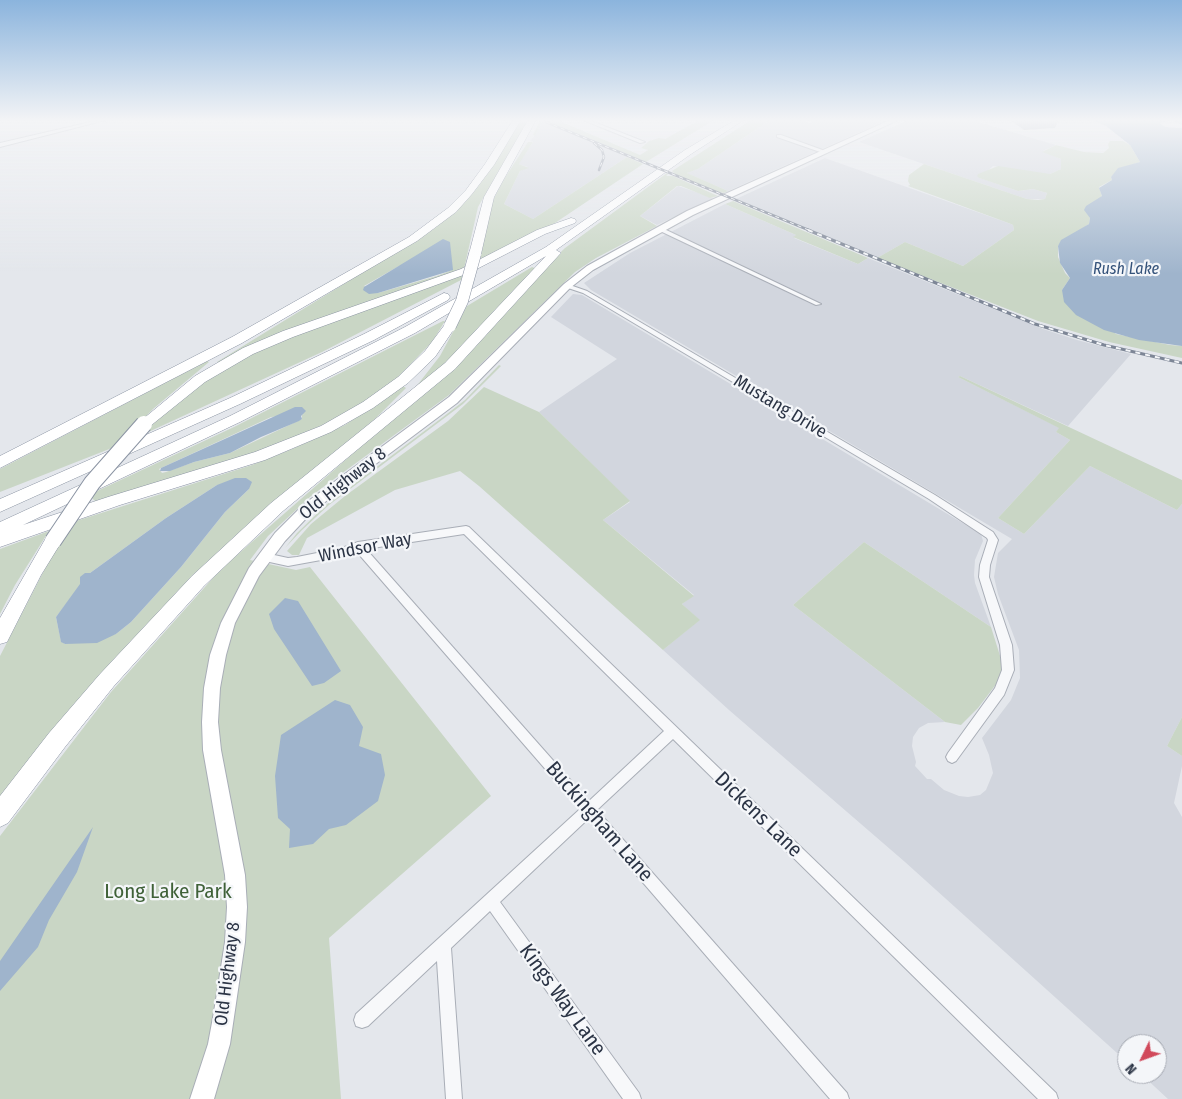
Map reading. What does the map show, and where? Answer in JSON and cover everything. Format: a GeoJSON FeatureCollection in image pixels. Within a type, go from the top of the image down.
{"type":"FeatureCollection","features":[{"type":"Feature","properties":{"kind":"highway"},"geometry":{"type":"LineString","coordinates":[[0,463],[170,376],[399,248],[438,222],[469,192],[484,171]]}},
{"type":"Feature","properties":{"kind":"highway"},"geometry":{"type":"LineString","coordinates":[[0,815],[58,740],[154,628],[240,540],[372,426],[403,395],[431,359],[448,329],[467,284],[486,206],[503,171]]}},
{"type":"Feature","properties":{"kind":"highway"},"geometry":{"type":"LineString","coordinates":[[0,506],[238,400],[369,337],[469,284],[572,221],[643,171]]}},
{"type":"Feature","properties":{"kind":"highway"},"geometry":{"type":"LineString","coordinates":[[0,528],[218,428],[438,314],[570,236],[661,171]]}},
{"type":"Feature","properties":{"kind":"highway"},"geometry":{"type":"LineString","coordinates":[[144,424],[188,388],[243,354],[288,334],[465,271],[541,232],[572,221]]}},
{"type":"Feature","properties":{"kind":"highway"},"geometry":{"type":"LineString","coordinates":[[326,466],[398,410],[450,366],[570,236]]}},
{"type":"Feature","properties":{"kind":"highway"},"geometry":{"type":"LineString","coordinates":[[0,636],[53,541],[92,483],[144,424],[167,400],[208,366],[294,308]]}},
{"type":"Feature","properties":{"kind":"highway"},"geometry":{"type":"LineString","coordinates":[[0,540],[114,501],[260,456],[326,429],[368,405],[403,380],[430,354],[448,329]]}},
{"type":"Feature","properties":{"kind":"highway"},"geometry":{"type":"LineString","coordinates":[[0,494],[116,455]]}},
{"type":"Feature","properties":{"kind":"street","name":"Old Highway 8"},"geometry":{"type":"LineString","coordinates":[[202,1099],[219,1044],[236,942],[235,875],[212,750],[210,722],[212,688],[218,655],[228,624],[244,588],[265,557],[290,526],[318,500],[433,416],[462,392],[567,286],[598,262],[660,229],[784,171]]}},
{"type":"Feature","properties":{"kind":"street"},"geometry":{"type":"LineString","coordinates":[[660,229],[818,304]]}},
{"type":"Feature","properties":{"kind":"street","name":"Mustang Drive"},"geometry":{"type":"LineString","coordinates":[[567,286],[585,292],[609,306],[924,493],[990,535],[993,540],[985,565],[984,577],[1006,645],[1008,670],[1000,690],[952,757]]}},
{"type":"Feature","properties":{"kind":"street","name":"Windsor Way"},"geometry":{"type":"LineString","coordinates":[[265,557],[288,562],[296,561],[343,552],[358,546],[466,530]]}},
{"type":"Feature","properties":{"kind":"street","name":"Dickens Lane"},"geometry":{"type":"LineString","coordinates":[[466,530],[1050,1099]]}},
{"type":"Feature","properties":{"kind":"street","name":"Buckingham Lane"},"geometry":{"type":"LineString","coordinates":[[358,546],[841,1099]]}},
{"type":"Feature","properties":{"kind":"street"},"geometry":{"type":"LineString","coordinates":[[362,1020],[672,732]]}},
{"type":"Feature","properties":{"kind":"street","name":"Kings Way Lane"},"geometry":{"type":"LineString","coordinates":[[491,901],[632,1099]]}},
{"type":"Feature","properties":{"kind":"street"},"geometry":{"type":"LineString","coordinates":[[443,945],[454,1099]]}},
{"type":"Feature","properties":{"kind":"shaded area"},"geometry":{"type":"Polygon","coordinates":[[[520,171],[605,171],[533,219],[504,204],[520,171]]]}},
{"type":"Feature","properties":{"kind":"shaded area"},"geometry":{"type":"Polygon","coordinates":[[[691,171],[772,171],[728,191],[686,173],[691,171]]]}},
{"type":"Feature","properties":{"kind":"shaded area"},"geometry":{"type":"Polygon","coordinates":[[[796,171],[862,171],[1011,224],[1014,230],[963,266],[905,242],[877,258],[736,199],[796,171]]]}},
{"type":"Feature","properties":{"kind":"shaded area"},"geometry":{"type":"Polygon","coordinates":[[[945,171],[987,171],[980,178],[1018,191],[1033,189],[1047,193],[1045,199],[1027,199],[945,171]]]}},
{"type":"Feature","properties":{"kind":"shaded area"},"geometry":{"type":"Polygon","coordinates":[[[1025,171],[1056,171],[1050,174],[1025,171]]]}},
{"type":"Feature","properties":{"kind":"shaded area"},"geometry":{"type":"Polygon","coordinates":[[[678,186],[714,198],[657,225],[640,216],[678,186]]]}},
{"type":"Feature","properties":{"kind":"shaded area"},"geometry":{"type":"Polygon","coordinates":[[[725,204],[796,235],[794,238],[858,264],[868,258],[1043,329],[1131,354],[1068,426],[960,376],[958,377],[1060,428],[1056,432],[1070,440],[998,518],[1024,534],[1090,466],[1177,510],[1182,504],[1182,717],[1167,746],[1182,756],[1182,766],[1174,803],[1182,817],[1182,1099],[1168,1099],[1152,1084],[1167,1084],[1167,1034],[1117,1034],[1117,1053],[905,862],[729,710],[663,650],[699,620],[682,604],[694,595],[603,520],[630,502],[539,412],[617,359],[551,317],[573,294],[582,295],[981,534],[983,541],[975,560],[974,575],[975,583],[991,627],[864,542],[793,605],[945,722],[928,723],[919,728],[913,737],[912,746],[916,762],[915,766],[927,779],[931,779],[944,790],[959,796],[980,795],[986,790],[993,773],[989,755],[982,738],[1011,700],[1020,678],[1019,650],[998,594],[994,577],[998,553],[1012,539],[591,290],[584,283],[630,253],[725,204]]]}},
{"type":"Feature","properties":{"kind":"green space"},"geometry":{"type":"Polygon","coordinates":[[[488,171],[499,171],[478,207],[464,269],[221,364],[217,362],[435,228],[467,200],[488,171]],[[451,259],[399,266],[364,286],[378,293],[452,270],[451,259]]]}},
{"type":"Feature","properties":{"kind":"green space"},"geometry":{"type":"Polygon","coordinates":[[[509,171],[520,171],[504,204],[533,219],[605,171],[632,171],[555,223],[480,261],[491,204],[509,171]]]}},
{"type":"Feature","properties":{"kind":"green space"},"geometry":{"type":"Polygon","coordinates":[[[672,171],[692,171],[687,173],[728,191],[724,193],[715,191],[672,171]]]}},
{"type":"Feature","properties":{"kind":"green space"},"geometry":{"type":"Polygon","coordinates":[[[914,171],[945,171],[1027,199],[1038,200],[1045,199],[1047,193],[1033,189],[1018,191],[977,176],[985,171],[1032,171],[1050,174],[1056,171],[1118,171],[1111,177],[1112,180],[1099,187],[1102,196],[1087,211],[1090,218],[1089,224],[1058,246],[1058,257],[1065,273],[1070,278],[1062,290],[1116,334],[1182,346],[1182,358],[1109,342],[1038,321],[877,258],[905,242],[963,266],[1014,230],[1011,224],[908,186],[910,185],[908,181],[909,175],[914,171]]]}},
{"type":"Feature","properties":{"kind":"green space","name":"Long Lake Park"},"geometry":{"type":"Polygon","coordinates":[[[667,173],[666,176],[673,176],[718,196],[710,198],[677,186],[640,216],[657,226],[596,258],[575,272],[449,395],[311,496],[268,536],[250,560],[296,570],[310,567],[491,796],[329,938],[341,1099],[0,1099],[0,836],[111,692],[221,569],[374,435],[565,248],[667,173]]]}},
{"type":"Feature","properties":{"kind":"green space"},"geometry":{"type":"Polygon","coordinates":[[[733,201],[868,258],[858,264],[793,237],[796,235],[725,204],[733,201]]]}},
{"type":"Feature","properties":{"kind":"green space"},"geometry":{"type":"Polygon","coordinates":[[[532,267],[537,269],[476,335],[408,397],[440,356],[467,306],[532,267]]]}},
{"type":"Feature","properties":{"kind":"green space"},"geometry":{"type":"Polygon","coordinates":[[[463,273],[461,280],[322,352],[144,434],[160,416],[187,392],[251,352],[463,273]]]}},
{"type":"Feature","properties":{"kind":"green space"},"geometry":{"type":"Polygon","coordinates":[[[445,321],[432,342],[398,377],[369,399],[325,424],[266,449],[97,503],[91,497],[95,492],[234,427],[445,321]],[[302,414],[271,417],[159,469],[162,473],[194,462],[230,453],[302,419],[302,414]]]}},
{"type":"Feature","properties":{"kind":"green space"},"geometry":{"type":"Polygon","coordinates":[[[207,361],[209,362],[153,409],[117,446],[0,492],[0,469],[207,361]]]}},
{"type":"Feature","properties":{"kind":"green space"},"geometry":{"type":"Polygon","coordinates":[[[499,365],[501,366],[463,404],[329,505],[285,548],[297,533],[326,505],[465,400],[499,365]]]}},
{"type":"Feature","properties":{"kind":"green space"},"geometry":{"type":"Polygon","coordinates":[[[960,376],[1182,480],[1182,504],[1177,510],[1090,466],[1024,534],[998,518],[1070,440],[1056,432],[1059,428],[958,377],[960,376]]]}},
{"type":"Feature","properties":{"kind":"green space"},"geometry":{"type":"Polygon","coordinates":[[[403,386],[406,388],[374,420],[259,518],[0,804],[0,656],[50,559],[73,522],[252,465],[345,425],[403,386]],[[217,485],[166,518],[90,573],[56,617],[61,641],[65,644],[116,634],[131,622],[181,567],[225,512],[249,489],[217,485]]]}},
{"type":"Feature","properties":{"kind":"green space"},"geometry":{"type":"Polygon","coordinates":[[[484,387],[539,412],[630,501],[603,520],[694,596],[682,604],[700,620],[663,650],[460,471],[395,490],[307,538],[299,555],[292,555],[287,551],[311,524],[345,496],[448,421],[484,387]]]}},
{"type":"Feature","properties":{"kind":"green space"},"geometry":{"type":"Polygon","coordinates":[[[49,531],[15,585],[0,614],[0,549],[49,531]]]}},
{"type":"Feature","properties":{"kind":"green space"},"geometry":{"type":"Polygon","coordinates":[[[864,542],[991,627],[1001,659],[1001,674],[997,683],[978,708],[961,725],[945,722],[793,605],[864,542]]]}},
{"type":"Feature","properties":{"kind":"green space"},"geometry":{"type":"Polygon","coordinates":[[[1182,717],[1182,756],[1167,746],[1182,717]]]}},
{"type":"Feature","properties":{"kind":"water","name":"Rush Lake"},"geometry":{"type":"Polygon","coordinates":[[[1115,171],[1182,171],[1182,346],[1139,340],[1104,330],[1076,315],[1064,302],[1062,290],[1070,278],[1060,263],[1058,246],[1061,240],[1089,224],[1090,218],[1084,210],[1086,206],[1102,196],[1099,188],[1112,180],[1111,177],[1115,171]]]}},
{"type":"Feature","properties":{"kind":"water"},"geometry":{"type":"Polygon","coordinates":[[[443,239],[450,242],[453,270],[378,293],[369,294],[363,290],[364,287],[443,239]]]}},
{"type":"Feature","properties":{"kind":"water"},"geometry":{"type":"Polygon","coordinates":[[[295,407],[302,407],[306,411],[299,421],[230,453],[194,462],[170,471],[160,471],[161,468],[295,407]]]}},
{"type":"Feature","properties":{"kind":"water"},"geometry":{"type":"Polygon","coordinates":[[[235,478],[246,478],[252,482],[249,489],[225,512],[181,567],[131,622],[116,634],[97,643],[65,644],[61,642],[56,617],[80,584],[80,577],[85,573],[90,573],[166,518],[217,485],[235,478]]]}},
{"type":"Feature","properties":{"kind":"water"},"geometry":{"type":"Polygon","coordinates":[[[285,598],[298,601],[341,671],[324,683],[312,686],[274,629],[269,614],[285,598]]]}},
{"type":"Feature","properties":{"kind":"water"},"geometry":{"type":"Polygon","coordinates":[[[335,700],[350,705],[363,727],[359,746],[381,754],[385,775],[378,801],[346,825],[329,829],[313,844],[289,848],[290,829],[278,818],[275,776],[281,735],[335,700]]]}},
{"type":"Feature","properties":{"kind":"water"},"geometry":{"type":"Polygon","coordinates":[[[93,827],[77,872],[49,920],[38,947],[0,991],[0,961],[93,827]]]}},
{"type":"Feature","properties":{"kind":"railway"},"geometry":{"type":"LineString","coordinates":[[666,171],[811,231]]}},
{"type":"Feature","properties":{"kind":"railway"},"geometry":{"type":"LineString","coordinates":[[808,230],[1035,324],[1104,345],[1182,363]]}}]}
